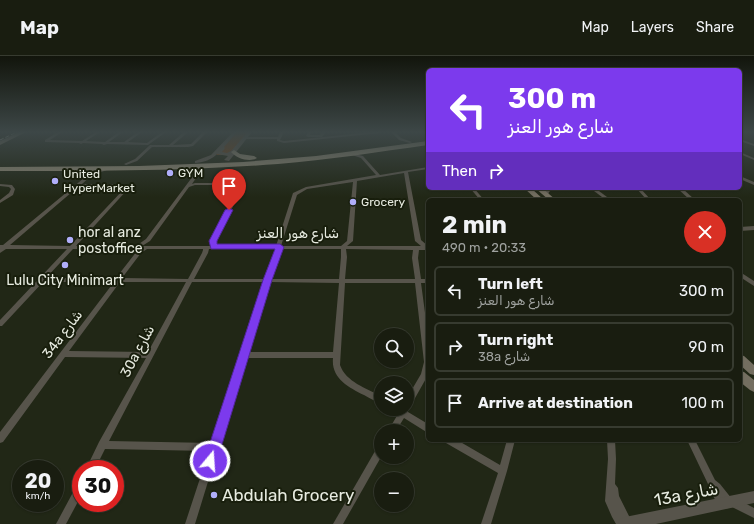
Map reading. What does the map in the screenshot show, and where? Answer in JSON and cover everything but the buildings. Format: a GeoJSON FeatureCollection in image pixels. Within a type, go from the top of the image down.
{"type":"FeatureCollection","features":[{"type":"Feature","properties":{"kind":"main road"},"geometry":{"type":"LineString","coordinates":[[235,154],[241,157],[262,158]]}},
{"type":"Feature","properties":{"kind":"main road"},"geometry":{"type":"LineString","coordinates":[[0,169],[50,169],[57,167],[89,169],[141,161],[198,165],[222,163],[227,160],[319,154]]}},
{"type":"Feature","properties":{"kind":"main road"},"geometry":{"type":"LineString","coordinates":[[0,165],[106,169],[280,162],[353,154],[370,154]]}},
{"type":"Feature","properties":{"kind":"main road"},"geometry":{"type":"LineString","coordinates":[[529,190],[543,198]]}},
{"type":"Feature","properties":{"kind":"main road"},"geometry":{"type":"LineString","coordinates":[[742,361],[754,371]]}},
{"type":"Feature","properties":{"kind":"main road"},"geometry":{"type":"LineString","coordinates":[[742,377],[754,387]]}},
{"type":"Feature","properties":{"kind":"street"},"geometry":{"type":"LineString","coordinates":[[141,161],[145,154]]}},
{"type":"Feature","properties":{"kind":"street"},"geometry":{"type":"LineString","coordinates":[[136,247],[148,240],[199,170],[198,165],[215,154]]}},
{"type":"Feature","properties":{"kind":"street"},"geometry":{"type":"LineString","coordinates":[[220,154],[230,154]]}},
{"type":"Feature","properties":{"kind":"street"},"geometry":{"type":"LineString","coordinates":[[227,160],[232,154]]}},
{"type":"Feature","properties":{"kind":"street"},"geometry":{"type":"LineString","coordinates":[[742,154],[754,159]]}},
{"type":"Feature","properties":{"kind":"street"},"geometry":{"type":"LineString","coordinates":[[364,155],[379,176]]}},
{"type":"Feature","properties":{"kind":"street"},"geometry":{"type":"LineString","coordinates":[[190,524],[294,196],[300,191],[310,187],[426,168]]}},
{"type":"Feature","properties":{"kind":"street"},"geometry":{"type":"LineString","coordinates":[[0,252],[78,185],[89,169]]}},
{"type":"Feature","properties":{"kind":"street"},"geometry":{"type":"LineString","coordinates":[[406,172],[426,346]]}},
{"type":"Feature","properties":{"kind":"street"},"geometry":{"type":"LineString","coordinates":[[742,178],[754,184]]}},
{"type":"Feature","properties":{"kind":"street"},"geometry":{"type":"LineString","coordinates":[[745,180],[754,179]]}},
{"type":"Feature","properties":{"kind":"street"},"geometry":{"type":"LineString","coordinates":[[355,180],[350,241],[345,247],[336,355],[337,369],[340,376],[374,396]]}},
{"type":"Feature","properties":{"kind":"street"},"geometry":{"type":"LineString","coordinates":[[187,186],[198,184],[236,184],[241,186],[213,241],[213,247]]}},
{"type":"Feature","properties":{"kind":"street"},"geometry":{"type":"LineString","coordinates":[[0,185],[10,186],[13,190],[11,194],[0,202]]}},
{"type":"Feature","properties":{"kind":"street"},"geometry":{"type":"LineString","coordinates":[[0,324],[126,189],[119,185],[78,185]]}},
{"type":"Feature","properties":{"kind":"street"},"geometry":{"type":"LineString","coordinates":[[474,190],[480,198]]}},
{"type":"Feature","properties":{"kind":"street"},"geometry":{"type":"LineString","coordinates":[[543,198],[549,190]]}},
{"type":"Feature","properties":{"kind":"street"},"geometry":{"type":"LineString","coordinates":[[595,190],[606,198]]}},
{"type":"Feature","properties":{"kind":"street"},"geometry":{"type":"LineString","coordinates":[[640,190],[647,198]]}},
{"type":"Feature","properties":{"kind":"street"},"geometry":{"type":"LineString","coordinates":[[682,190],[691,198]]}},
{"type":"Feature","properties":{"kind":"street"},"geometry":{"type":"LineString","coordinates":[[742,229],[754,228]]}},
{"type":"Feature","properties":{"kind":"street"},"geometry":{"type":"LineString","coordinates":[[350,241],[351,244],[356,247]]}},
{"type":"Feature","properties":{"kind":"street","name":"شارع هور العنز"},"geometry":{"type":"LineString","coordinates":[[4,247],[415,246],[426,248]]}},
{"type":"Feature","properties":{"kind":"street","name":"34a شارع"},"geometry":{"type":"LineString","coordinates":[[0,439],[139,252],[147,247]]}},
{"type":"Feature","properties":{"kind":"street","name":"30a شارع"},"geometry":{"type":"LineString","coordinates":[[94,460],[206,253],[206,249],[203,247]]}},
{"type":"Feature","properties":{"kind":"street"},"geometry":{"type":"LineString","coordinates":[[751,279],[754,284]]}},
{"type":"Feature","properties":{"kind":"street"},"geometry":{"type":"LineString","coordinates":[[41,280],[426,281]]}},
{"type":"Feature","properties":{"kind":"street"},"geometry":{"type":"LineString","coordinates":[[63,354],[150,355]]}},
{"type":"Feature","properties":{"kind":"street"},"geometry":{"type":"LineString","coordinates":[[244,356],[336,355]]}},
{"type":"Feature","properties":{"kind":"street"},"geometry":{"type":"LineString","coordinates":[[414,393],[426,370]]}},
{"type":"Feature","properties":{"kind":"street"},"geometry":{"type":"LineString","coordinates":[[410,416],[426,427]]}},
{"type":"Feature","properties":{"kind":"street"},"geometry":{"type":"LineString","coordinates":[[453,442],[503,470]]}},
{"type":"Feature","properties":{"kind":"street"},"geometry":{"type":"LineString","coordinates":[[489,521],[510,442]]}},
{"type":"Feature","properties":{"kind":"street"},"geometry":{"type":"LineString","coordinates":[[611,442],[612,484],[610,501],[612,507],[624,524]]}},
{"type":"Feature","properties":{"kind":"street"},"geometry":{"type":"LineString","coordinates":[[692,442],[713,488],[729,503],[754,513]]}},
{"type":"Feature","properties":{"kind":"street"},"geometry":{"type":"LineString","coordinates":[[102,445],[215,447]]}},
{"type":"Feature","properties":{"kind":"street"},"geometry":{"type":"LineString","coordinates":[[338,524],[374,461]]}},
{"type":"Feature","properties":{"kind":"street"},"geometry":{"type":"LineString","coordinates":[[612,484],[615,497],[628,524]]}},
{"type":"Feature","properties":{"kind":"street","name":"13a شارع"},"geometry":{"type":"LineString","coordinates":[[624,524],[754,497]]}},
{"type":"Feature","properties":{"kind":"street"},"geometry":{"type":"LineString","coordinates":[[61,524],[72,503]]}},
{"type":"Feature","properties":{"kind":"shaded area"},"geometry":{"type":"Polygon","coordinates":[[[217,154],[232,154],[231,155],[216,155],[217,154]]]}},
{"type":"Feature","properties":{"kind":"place","name":"GYM"},"geometry":{"type":"Point","coordinates":[170,173]}},
{"type":"Feature","properties":{"kind":"place","name":"United HyperMarket"},"geometry":{"type":"Point","coordinates":[55,181]}},
{"type":"Feature","properties":{"kind":"place","name":"Grocery"},"geometry":{"type":"Point","coordinates":[353,202]}},
{"type":"Feature","properties":{"kind":"place","name":"hor al anz postoffice"},"geometry":{"type":"Point","coordinates":[70,240]}},
{"type":"Feature","properties":{"kind":"place","name":"Lulu City Minimart"},"geometry":{"type":"Point","coordinates":[65,265]}},
{"type":"Feature","properties":{"kind":"place","name":"Abdulah Grocery"},"geometry":{"type":"Point","coordinates":[214,495]}},
{"type":"Feature","properties":{"kind":"route"},"geometry":{"type":"LineString","coordinates":[[210,461],[280,247],[213,247],[212,243],[229,210]]}}]}
